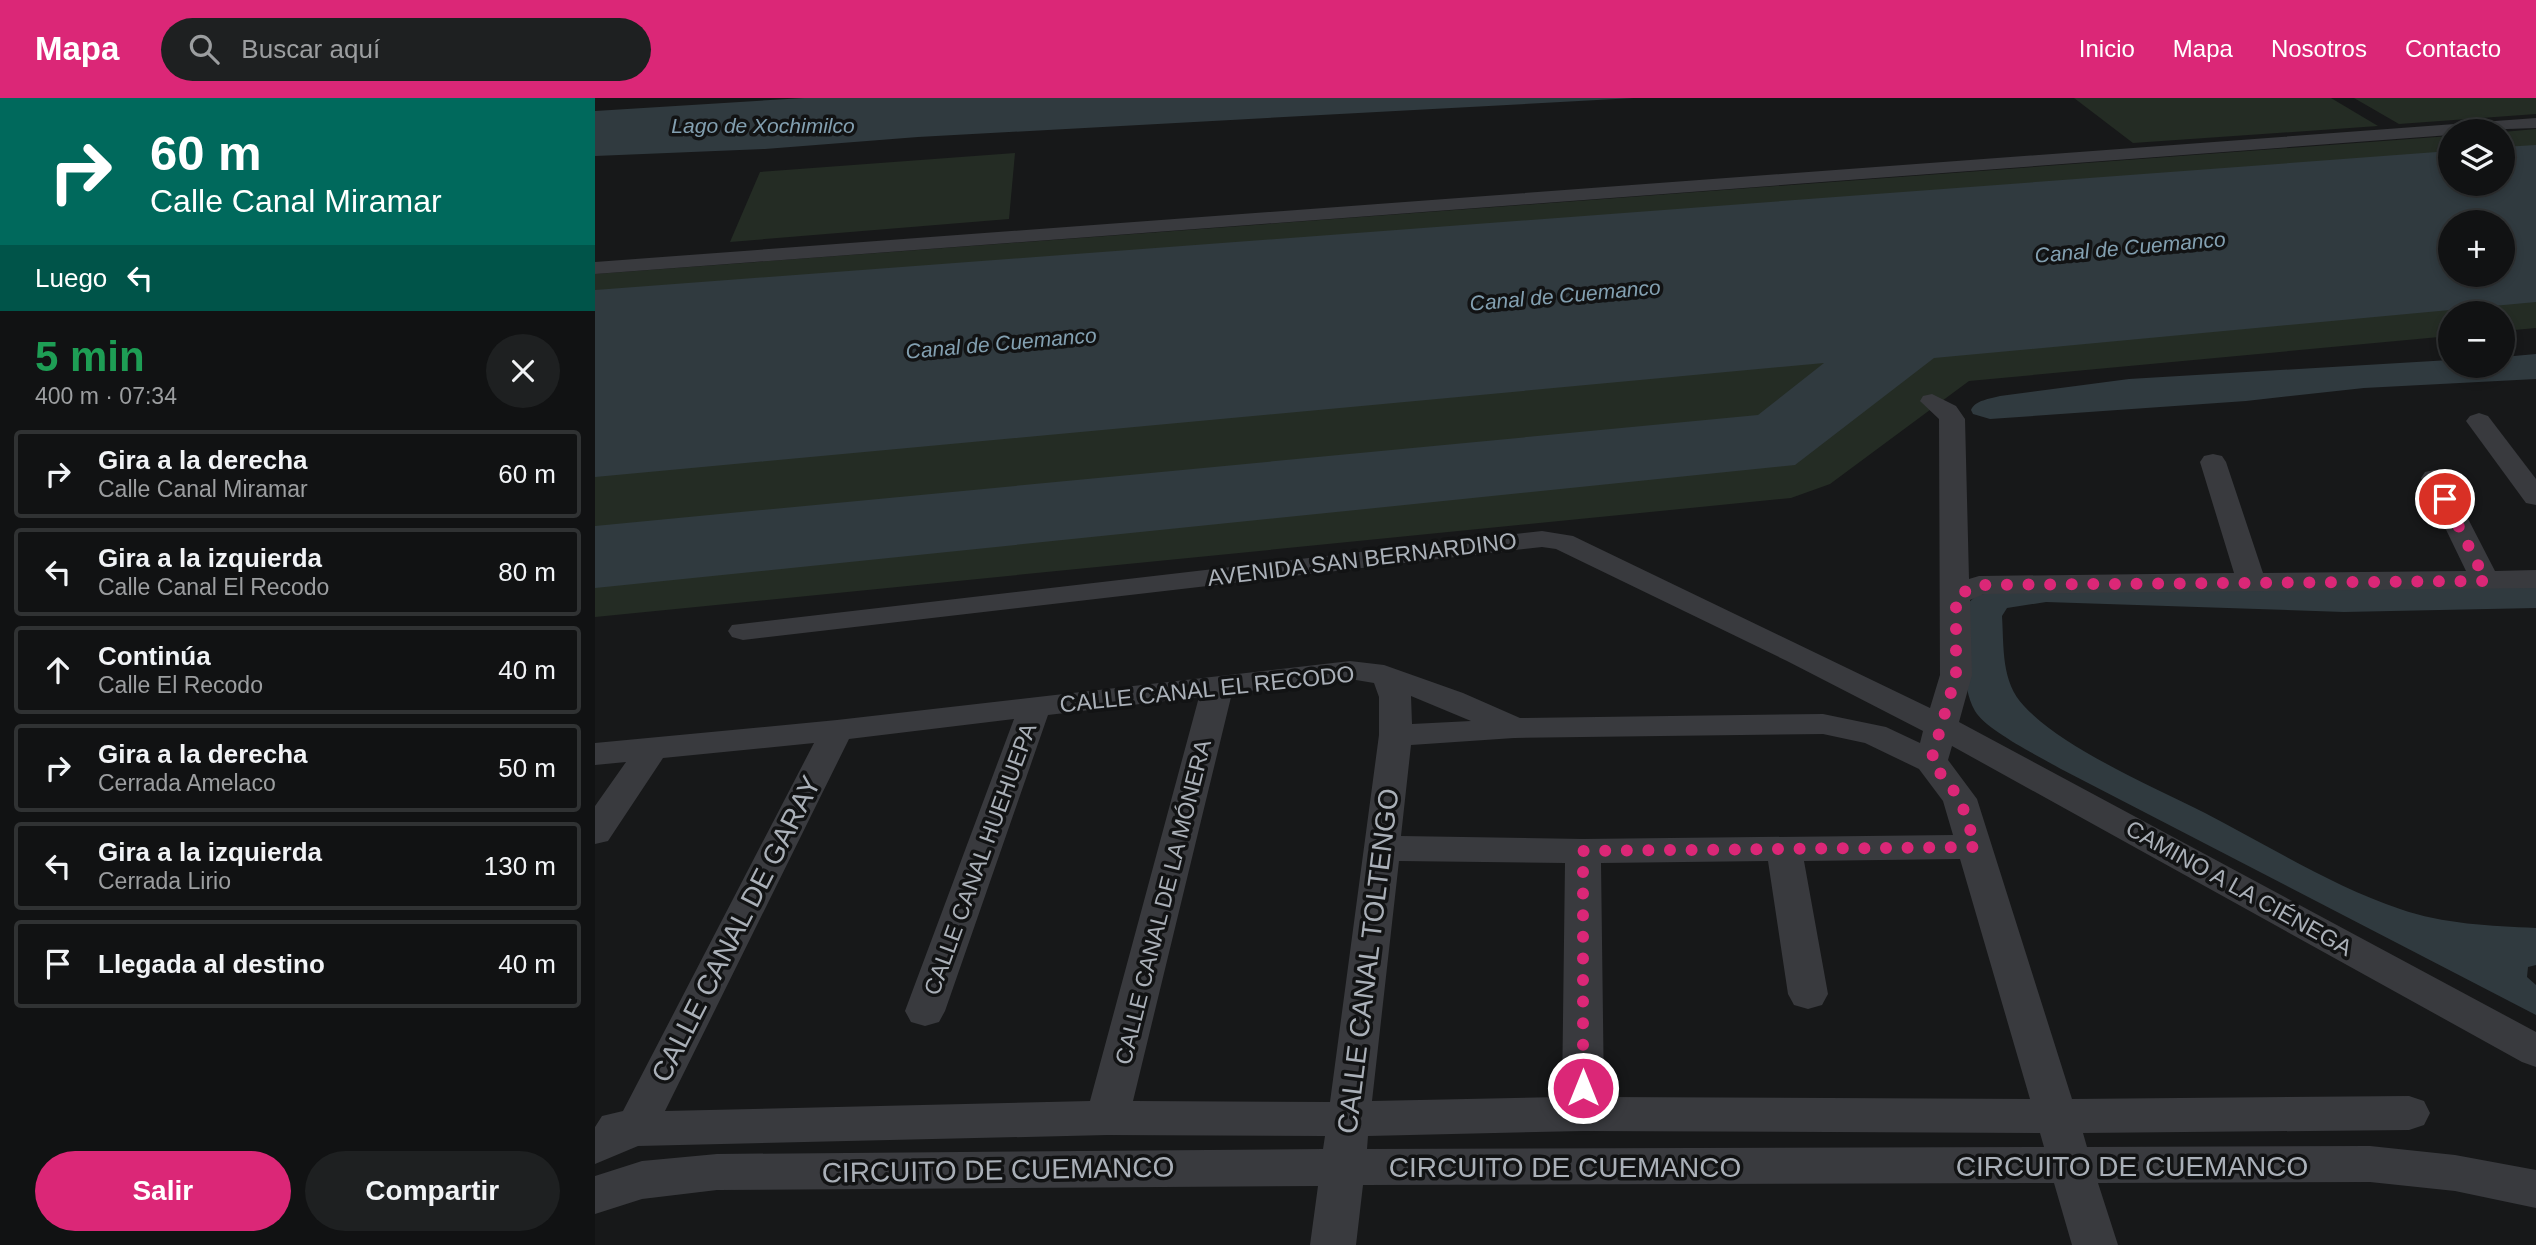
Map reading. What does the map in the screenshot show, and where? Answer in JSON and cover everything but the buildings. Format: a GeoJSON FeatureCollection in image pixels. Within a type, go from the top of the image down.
{"type":"FeatureCollection","features":[{"type":"Feature","properties":{"kind":"street"},"geometry":{"type":"LineString","coordinates":[[595,268],[2536,123]]}},
{"type":"Feature","properties":{"kind":"street"},"geometry":{"type":"LineString","coordinates":[[1932,401],[1947,411],[1952,419],[1978,588],[1936,744]]}},
{"type":"Feature","properties":{"kind":"street"},"geometry":{"type":"LineString","coordinates":[[2479,421],[2536,497]]}},
{"type":"Feature","properties":{"kind":"street"},"geometry":{"type":"LineString","coordinates":[[2213,462],[2252,583]]}},
{"type":"Feature","properties":{"kind":"street"},"geometry":{"type":"LineString","coordinates":[[2434,478],[2486,581]]}},
{"type":"Feature","properties":{"kind":"street","name":"AVENIDA SAN BERNARDINO"},"geometry":{"type":"LineString","coordinates":[[743,631],[1542,539],[1563,542],[1584,550],[1936,744]]}},
{"type":"Feature","properties":{"kind":"street"},"geometry":{"type":"LineString","coordinates":[[1978,588],[2536,579]]}},
{"type":"Feature","properties":{"kind":"street","name":"CALLE CANAL EL RECODO"},"geometry":{"type":"LineString","coordinates":[[595,754],[837,730],[1350,670],[1373,672],[1452,700],[1515,728],[1823,724],[1936,744],[1960,799],[1976,847],[2095,1245]]}},
{"type":"Feature","properties":{"kind":"street","name":"CALLE CANAL TOLTENGO"},"geometry":{"type":"LineString","coordinates":[[1333,1245],[1396,736],[1395,697],[1388,678]]}},
{"type":"Feature","properties":{"kind":"street","name":"CALLE CANAL DE LA MÓNERA"},"geometry":{"type":"LineString","coordinates":[[1107,1118],[1218,687]]}},
{"type":"Feature","properties":{"kind":"street","name":"CALLE CANAL HUEHUEPA"},"geometry":{"type":"LineString","coordinates":[[925,1011],[1035,707]]}},
{"type":"Feature","properties":{"kind":"street"},"geometry":{"type":"LineString","coordinates":[[1396,736],[1515,728]]}},
{"type":"Feature","properties":{"kind":"street","name":"CALLE CANAL DE GARAY"},"geometry":{"type":"LineString","coordinates":[[615,1128],[837,730]]}},
{"type":"Feature","properties":{"kind":"street","name":"CAMINO A LA CIÉNEGA"},"geometry":{"type":"LineString","coordinates":[[1936,744],[2536,1051]]}},
{"type":"Feature","properties":{"kind":"street"},"geometry":{"type":"LineString","coordinates":[[595,832],[653,748]]}},
{"type":"Feature","properties":{"kind":"street"},"geometry":{"type":"LineString","coordinates":[[1382,848],[1583,851],[1976,847]]}},
{"type":"Feature","properties":{"kind":"street"},"geometry":{"type":"LineString","coordinates":[[1784,850],[1808,993]]}},
{"type":"Feature","properties":{"kind":"street"},"geometry":{"type":"LineString","coordinates":[[1583,851],[1583,1114]]}},
{"type":"Feature","properties":{"kind":"street","name":"CIRCUITO DE CUEMANCO"},"geometry":{"type":"LineString","coordinates":[[595,1146],[615,1128],[1107,1118],[1348,1119],[1583,1114],[2056,1116],[2409,1113]]}},
{"type":"Feature","properties":{"kind":"street","name":"CIRCUITO DE CUEMANCO"},"geometry":{"type":"LineString","coordinates":[[596,1196],[642,1180],[717,1172],[1342,1167],[2072,1167],[2370,1164],[2455,1173],[2536,1189]]}},
{"type":"Feature","properties":{"kind":"shaded area"},"geometry":{"type":"Polygon","coordinates":[[[2074,98],[2331,98],[2378,126],[2133,143],[2074,98]]]}},
{"type":"Feature","properties":{"kind":"shaded area"},"geometry":{"type":"Polygon","coordinates":[[[2354,98],[2536,98],[2536,114],[2438,119],[2438,121],[2399,124],[2354,98]]]}},
{"type":"Feature","properties":{"kind":"shaded area"},"geometry":{"type":"Polygon","coordinates":[[[2536,129],[2536,328],[2515,330],[2515,301],[2438,301],[2438,337],[1969,381],[1830,484],[1791,498],[595,617],[595,274],[2438,137],[2438,196],[2515,196],[2515,131],[2536,129]]]}},
{"type":"Feature","properties":{"kind":"shaded area"},"geometry":{"type":"Polygon","coordinates":[[[1015,153],[1009,219],[730,242],[760,172],[1015,153]]]}},
{"type":"Feature","properties":{"kind":"water","name":"Lago de Xochimilco"},"geometry":{"type":"Polygon","coordinates":[[[804,98],[1634,98],[918,137],[765,149],[595,156],[595,111],[804,98]]]}},
{"type":"Feature","properties":{"kind":"water","name":"Canal de Cuemanco"},"geometry":{"type":"Polygon","coordinates":[[[2536,145],[2536,302],[2515,304],[2515,301],[2438,301],[2438,311],[1934,358],[1795,465],[595,588],[595,526],[1758,415],[1824,363],[595,477],[595,290],[2438,152],[2438,196],[2515,196],[2515,146],[2536,145]]]}},
{"type":"Feature","properties":{"kind":"water"},"geometry":{"type":"Polygon","coordinates":[[[2536,354],[2536,379],[2364,388],[2246,401],[1990,419],[1973,414],[1971,410],[1979,402],[2000,396],[2129,379],[2438,361],[2438,378],[2515,378],[2515,356],[2536,354]]]}},
{"type":"Feature","properties":{"kind":"water"},"geometry":{"type":"Polygon","coordinates":[[[2536,587],[2536,608],[2344,612],[2046,602],[2007,608],[2002,616],[2007,675],[2017,697],[2041,722],[2085,752],[2325,877],[2375,900],[2416,914],[2450,921],[2536,928],[2536,965],[2528,967],[2527,977],[2536,985],[2536,1015],[2027,750],[1981,718],[1975,711],[1967,686],[1965,658],[1968,603],[1976,596],[1991,592],[2536,587]]]}},
{"type":"Feature","properties":{"kind":"route"},"geometry":{"type":"LineString","coordinates":[[1583,1088],[1583,851],[1976,847],[1960,799],[1931,761],[1956,675],[1956,596],[1979,585],[2486,581],[2445,499]]}}]}
